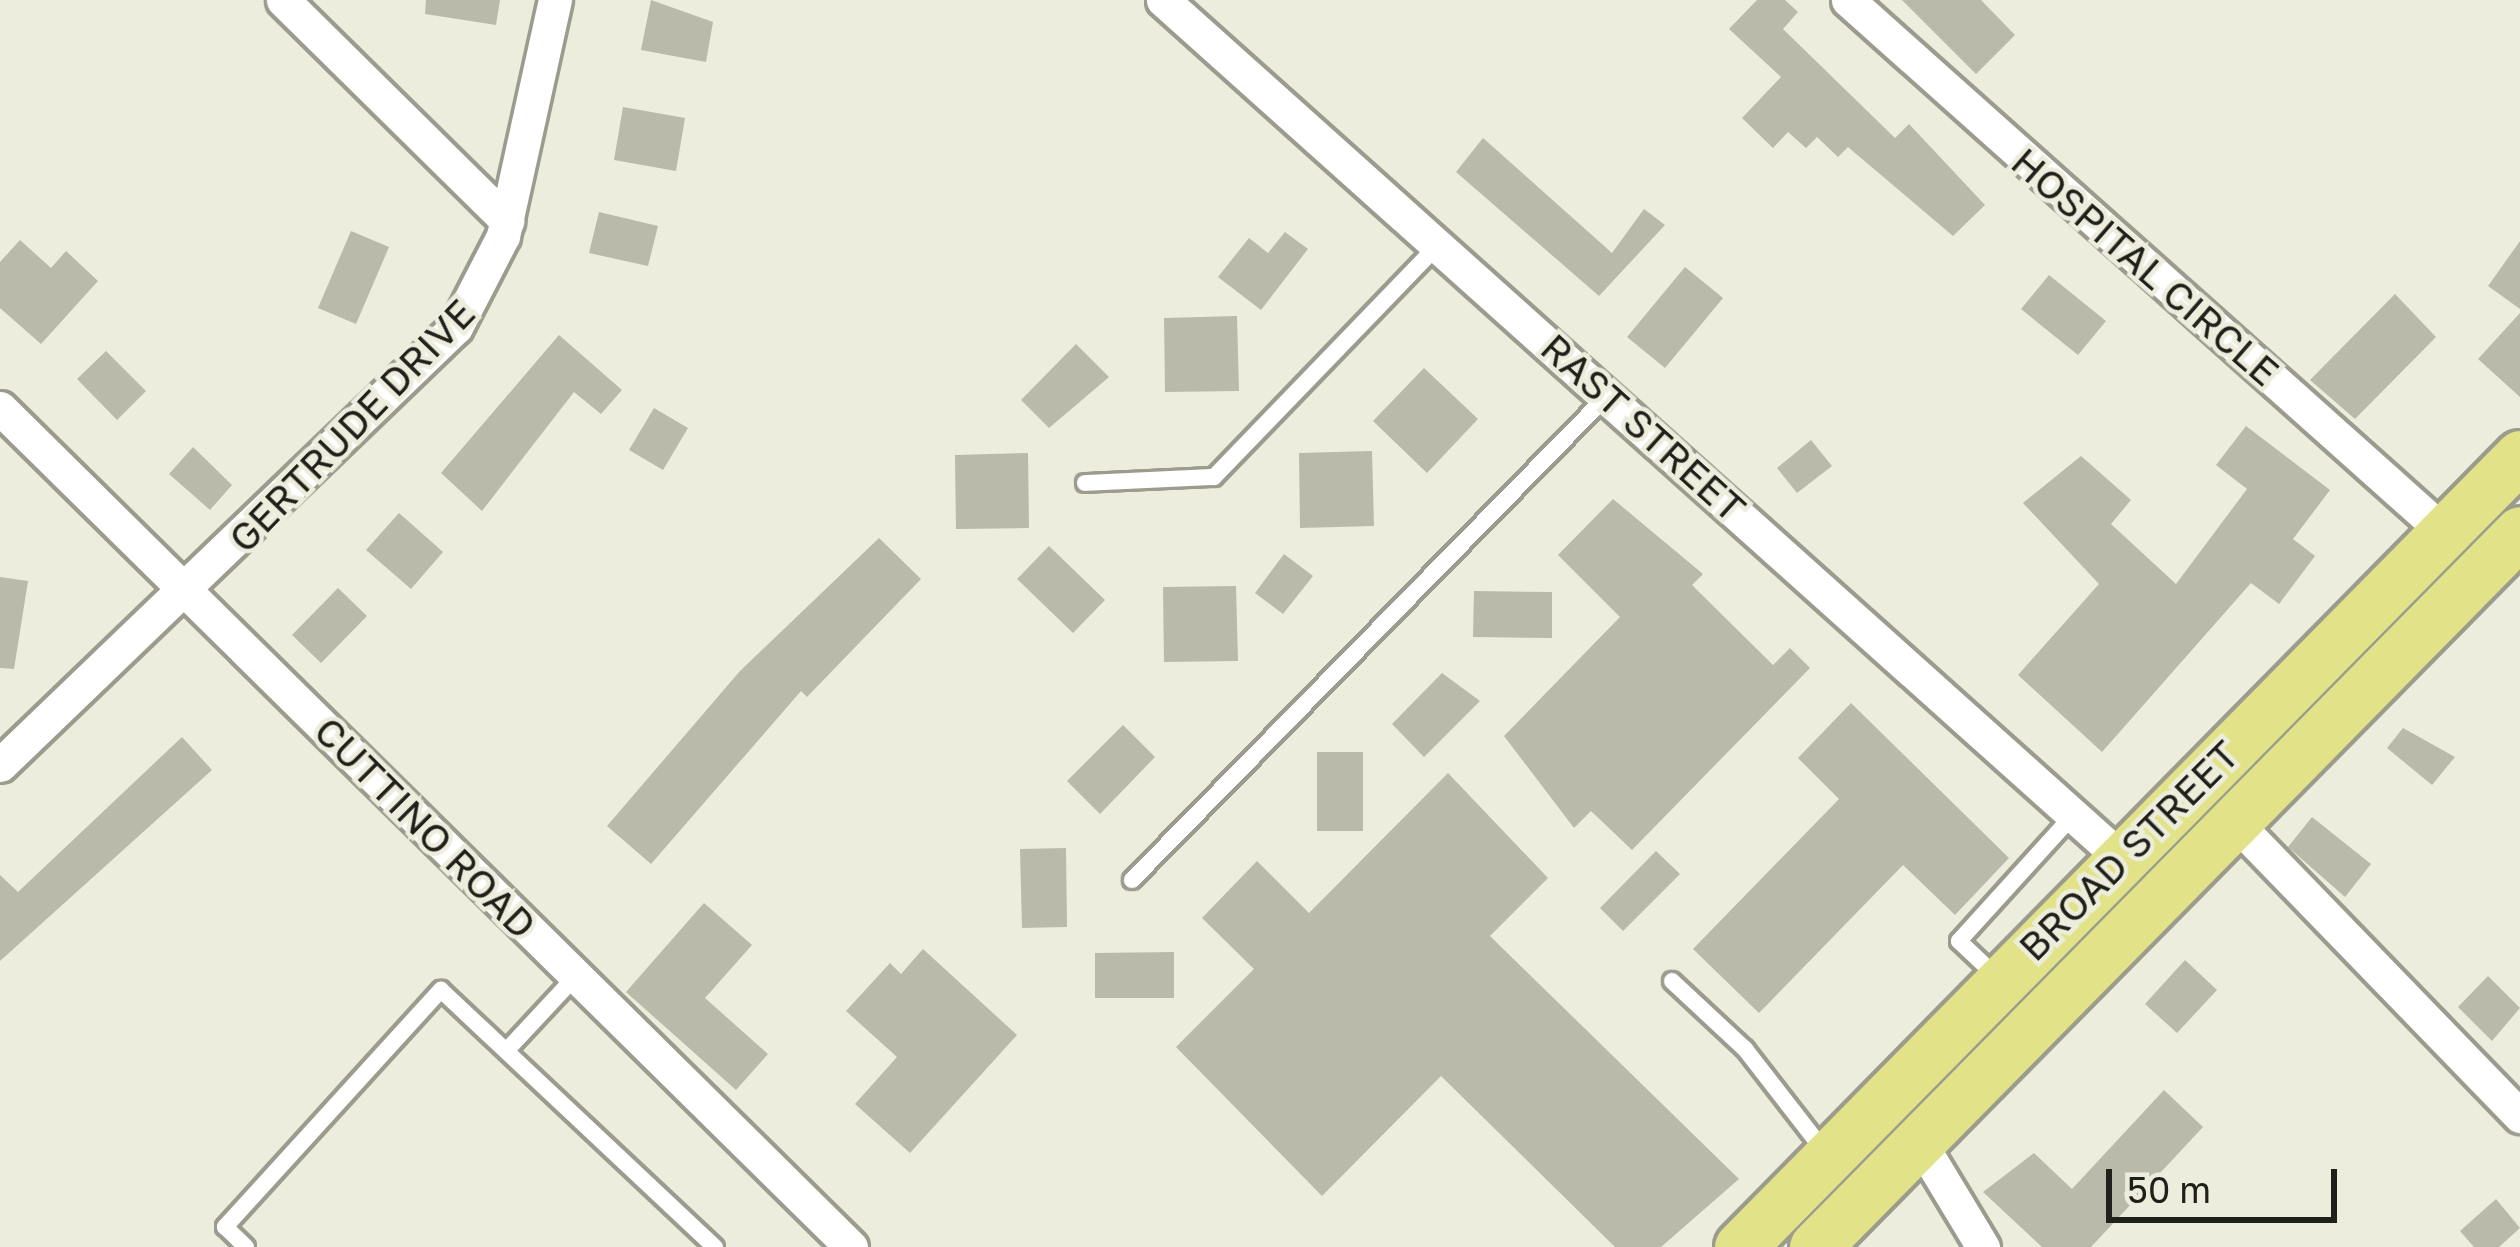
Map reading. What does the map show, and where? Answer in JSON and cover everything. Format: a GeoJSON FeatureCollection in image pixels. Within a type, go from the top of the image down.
{"type":"FeatureCollection","features":[{"type":"Feature","properties":{"kind":"main road","name":"BROAD STREET"},"geometry":{"type":"LineString","coordinates":[[1740,1247],[1848,1175],[1918,1142],[2121,858],[2520,456]]}},
{"type":"Feature","properties":{"kind":"main road","name":"BROAD STREET"},"geometry":{"type":"LineString","coordinates":[[1815,1247],[1848,1175],[2022,998],[2234,821],[2519,535]]}},
{"type":"Feature","properties":{"kind":"street"},"geometry":{"type":"LineString","coordinates":[[283,0],[507,220]]}},
{"type":"Feature","properties":{"kind":"street","name":"GERTRUDE DRIVE"},"geometry":{"type":"LineString","coordinates":[[0,765],[187,593],[456,327],[488,284],[507,220],[555,0]]}},
{"type":"Feature","properties":{"kind":"street","name":"RAST STREET"},"geometry":{"type":"LineString","coordinates":[[1163,0],[2121,858]]}},
{"type":"Feature","properties":{"kind":"street","name":"HOSPITAL CIRCLE"},"geometry":{"type":"LineString","coordinates":[[1848,0],[2444,532]]}},
{"type":"Feature","properties":{"kind":"street","name":"CUTTINO ROAD"},"geometry":{"type":"LineString","coordinates":[[0,408],[850,1247]]}},
{"type":"Feature","properties":{"kind":"street"},"geometry":{"type":"LineString","coordinates":[[2234,821],[2520,1116]]}},
{"type":"Feature","properties":{"kind":"street"},"geometry":{"type":"LineString","coordinates":[[1918,1142],[1983,1247]]}},
{"type":"Feature","properties":{"kind":"lane"},"geometry":{"type":"LineString","coordinates":[[1084,483],[1214,477],[1438,245]]}},
{"type":"Feature","properties":{"kind":"lane"},"geometry":{"type":"LineString","coordinates":[[1132,880],[1607,397]]}},
{"type":"Feature","properties":{"kind":"lane"},"geometry":{"type":"LineString","coordinates":[[2022,998],[1959,941],[2074,814]]}},
{"type":"Feature","properties":{"kind":"lane"},"geometry":{"type":"LineString","coordinates":[[506,1050],[576,976]]}},
{"type":"Feature","properties":{"kind":"lane"},"geometry":{"type":"LineString","coordinates":[[1672,981],[1745,1049],[1848,1175]]}},
{"type":"Feature","properties":{"kind":"lane"},"geometry":{"type":"LineString","coordinates":[[247,1247],[225,1227],[441,990],[715,1247]]}},
{"type":"Feature","properties":{"kind":"building"},"geometry":{"type":"Polygon","coordinates":[[[426,0],[500,0],[496,25],[425,14],[426,0]]]}},
{"type":"Feature","properties":{"kind":"building"},"geometry":{"type":"Polygon","coordinates":[[[651,0],[713,22],[706,62],[641,50],[651,0]]]}},
{"type":"Feature","properties":{"kind":"building"},"geometry":{"type":"Polygon","coordinates":[[[1757,0],[1785,0],[1798,12],[1783,29],[1895,138],[1909,124],[1985,205],[1953,236],[1848,147],[1838,157],[1817,137],[1806,148],[1788,132],[1773,148],[1742,118],[1781,77],[1729,29],[1757,0]]]}},
{"type":"Feature","properties":{"kind":"building"},"geometry":{"type":"Polygon","coordinates":[[[1902,0],[1981,0],[2015,35],[1976,74],[1902,0]]]}},
{"type":"Feature","properties":{"kind":"building"},"geometry":{"type":"Polygon","coordinates":[[[623,107],[685,118],[676,171],[614,160],[623,107]]]}},
{"type":"Feature","properties":{"kind":"building"},"geometry":{"type":"Polygon","coordinates":[[[1483,138],[1612,253],[1644,209],[1665,225],[1599,296],[1456,172],[1483,138]]]}},
{"type":"Feature","properties":{"kind":"building"},"geometry":{"type":"Polygon","coordinates":[[[599,212],[658,226],[648,266],[589,253],[599,212]]]}},
{"type":"Feature","properties":{"kind":"building"},"geometry":{"type":"Polygon","coordinates":[[[351,231],[389,247],[356,324],[318,308],[351,231]]]}},
{"type":"Feature","properties":{"kind":"building"},"geometry":{"type":"Polygon","coordinates":[[[1285,232],[1308,249],[1261,310],[1218,277],[1249,238],[1268,253],[1285,232]]]}},
{"type":"Feature","properties":{"kind":"building"},"geometry":{"type":"Polygon","coordinates":[[[20,240],[51,268],[66,251],[98,281],[41,344],[0,308],[0,262],[20,240]]]}},
{"type":"Feature","properties":{"kind":"building"},"geometry":{"type":"Polygon","coordinates":[[[2520,241],[2520,309],[2488,286],[2520,241]]]}},
{"type":"Feature","properties":{"kind":"building"},"geometry":{"type":"Polygon","coordinates":[[[1685,267],[1723,298],[1665,368],[1627,337],[1685,267]]]}},
{"type":"Feature","properties":{"kind":"building"},"geometry":{"type":"Polygon","coordinates":[[[2049,275],[2106,321],[2078,355],[2021,309],[2049,275]]]}},
{"type":"Feature","properties":{"kind":"building"},"geometry":{"type":"Polygon","coordinates":[[[2395,294],[2436,337],[2355,419],[2310,380],[2395,294]]]}},
{"type":"Feature","properties":{"kind":"building"},"geometry":{"type":"Polygon","coordinates":[[[2520,313],[2520,397],[2478,359],[2520,313]]]}},
{"type":"Feature","properties":{"kind":"building"},"geometry":{"type":"Polygon","coordinates":[[[1237,316],[1239,391],[1165,392],[1164,318],[1237,316]]]}},
{"type":"Feature","properties":{"kind":"building"},"geometry":{"type":"Polygon","coordinates":[[[559,335],[622,390],[601,414],[574,392],[482,511],[441,473],[559,335]]]}},
{"type":"Feature","properties":{"kind":"building"},"geometry":{"type":"Polygon","coordinates":[[[1076,344],[1109,377],[1049,428],[1021,400],[1076,344]]]}},
{"type":"Feature","properties":{"kind":"building"},"geometry":{"type":"Polygon","coordinates":[[[106,351],[146,391],[117,420],[77,379],[106,351]]]}},
{"type":"Feature","properties":{"kind":"building"},"geometry":{"type":"Polygon","coordinates":[[[1424,368],[1478,419],[1427,473],[1373,421],[1424,368]]]}},
{"type":"Feature","properties":{"kind":"building"},"geometry":{"type":"Polygon","coordinates":[[[654,408],[688,428],[663,470],[629,450],[654,408]]]}},
{"type":"Feature","properties":{"kind":"building"},"geometry":{"type":"Polygon","coordinates":[[[2246,426],[2330,490],[2293,539],[2315,556],[2279,604],[2251,583],[2102,752],[2018,675],[2099,584],[2023,503],[2081,456],[2131,500],[2111,524],[2176,584],[2247,489],[2216,465],[2246,426]]]}},
{"type":"Feature","properties":{"kind":"building"},"geometry":{"type":"Polygon","coordinates":[[[1811,440],[1832,466],[1797,493],[1777,468],[1811,440]]]}},
{"type":"Feature","properties":{"kind":"building"},"geometry":{"type":"Polygon","coordinates":[[[193,447],[232,485],[210,510],[169,474],[193,447]]]}},
{"type":"Feature","properties":{"kind":"building"},"geometry":{"type":"Polygon","coordinates":[[[1372,451],[1374,526],[1300,528],[1299,453],[1372,451]]]}},
{"type":"Feature","properties":{"kind":"building"},"geometry":{"type":"Polygon","coordinates":[[[1028,453],[1029,528],[956,529],[955,455],[1028,453]]]}},
{"type":"Feature","properties":{"kind":"building"},"geometry":{"type":"Polygon","coordinates":[[[1613,499],[1703,574],[1692,585],[1773,665],[1790,648],[1810,668],[1632,850],[1591,811],[1574,828],[1504,736],[1620,617],[1558,555],[1613,499]]]}},
{"type":"Feature","properties":{"kind":"building"},"geometry":{"type":"Polygon","coordinates":[[[399,513],[443,552],[411,589],[366,550],[399,513]]]}},
{"type":"Feature","properties":{"kind":"building"},"geometry":{"type":"Polygon","coordinates":[[[879,538],[921,579],[807,697],[801,691],[651,864],[607,826],[740,671],[879,538]]]}},
{"type":"Feature","properties":{"kind":"building"},"geometry":{"type":"Polygon","coordinates":[[[1049,546],[1105,600],[1073,633],[1017,579],[1049,546]]]}},
{"type":"Feature","properties":{"kind":"building"},"geometry":{"type":"Polygon","coordinates":[[[1284,554],[1313,576],[1283,614],[1255,593],[1284,554]]]}},
{"type":"Feature","properties":{"kind":"building"},"geometry":{"type":"Polygon","coordinates":[[[0,577],[28,581],[14,669],[0,668],[0,577]]]}},
{"type":"Feature","properties":{"kind":"building"},"geometry":{"type":"Polygon","coordinates":[[[1236,586],[1238,661],[1164,662],[1163,587],[1236,586]]]}},
{"type":"Feature","properties":{"kind":"building"},"geometry":{"type":"Polygon","coordinates":[[[338,588],[367,616],[321,663],[292,635],[338,588]]]}},
{"type":"Feature","properties":{"kind":"building"},"geometry":{"type":"Polygon","coordinates":[[[1474,591],[1552,592],[1552,638],[1473,637],[1474,591]]]}},
{"type":"Feature","properties":{"kind":"building"},"geometry":{"type":"Polygon","coordinates":[[[1442,673],[1480,701],[1424,757],[1392,724],[1442,673]]]}},
{"type":"Feature","properties":{"kind":"building"},"geometry":{"type":"Polygon","coordinates":[[[1851,703],[2009,858],[1955,915],[1903,865],[1759,1013],[1693,949],[1839,799],[1798,758],[1851,703]]]}},
{"type":"Feature","properties":{"kind":"building"},"geometry":{"type":"Polygon","coordinates":[[[1123,725],[1155,757],[1100,814],[1067,781],[1123,725]]]}},
{"type":"Feature","properties":{"kind":"building"},"geometry":{"type":"Polygon","coordinates":[[[2403,728],[2455,757],[2432,785],[2387,748],[2403,728]]]}},
{"type":"Feature","properties":{"kind":"building"},"geometry":{"type":"Polygon","coordinates":[[[182,737],[212,770],[0,961],[0,875],[18,892],[182,737]]]}},
{"type":"Feature","properties":{"kind":"building"},"geometry":{"type":"Polygon","coordinates":[[[1317,752],[1363,752],[1363,831],[1317,831],[1317,752]]]}},
{"type":"Feature","properties":{"kind":"building"},"geometry":{"type":"Polygon","coordinates":[[[1448,773],[1548,878],[1490,936],[1739,1179],[1661,1247],[1615,1247],[1441,1076],[1322,1196],[1176,1047],[1254,969],[1202,918],[1257,861],[1309,913],[1448,773]]]}},
{"type":"Feature","properties":{"kind":"building"},"geometry":{"type":"Polygon","coordinates":[[[2312,817],[2371,864],[2345,897],[2288,847],[2312,817]]]}},
{"type":"Feature","properties":{"kind":"building"},"geometry":{"type":"Polygon","coordinates":[[[1066,848],[1067,927],[1022,928],[1020,849],[1066,848]]]}},
{"type":"Feature","properties":{"kind":"building"},"geometry":{"type":"Polygon","coordinates":[[[1656,851],[1680,874],[1623,931],[1600,908],[1656,851]]]}},
{"type":"Feature","properties":{"kind":"building"},"geometry":{"type":"Polygon","coordinates":[[[704,903],[752,945],[705,998],[768,1054],[736,1090],[626,992],[704,903]]]}},
{"type":"Feature","properties":{"kind":"building"},"geometry":{"type":"Polygon","coordinates":[[[923,949],[1017,1035],[910,1153],[855,1104],[897,1057],[846,1011],[890,963],[901,974],[923,949]]]}},
{"type":"Feature","properties":{"kind":"building"},"geometry":{"type":"Polygon","coordinates":[[[1174,952],[1174,998],[1095,998],[1095,953],[1174,952]]]}},
{"type":"Feature","properties":{"kind":"building"},"geometry":{"type":"Polygon","coordinates":[[[2185,960],[2217,990],[2177,1033],[2145,1004],[2185,960]]]}},
{"type":"Feature","properties":{"kind":"building"},"geometry":{"type":"Polygon","coordinates":[[[2488,976],[2520,1008],[2492,1041],[2458,1007],[2488,976]]]}},
{"type":"Feature","properties":{"kind":"building"},"geometry":{"type":"Polygon","coordinates":[[[2164,1090],[2203,1127],[2091,1247],[2042,1247],[1983,1192],[2034,1153],[2072,1189],[2164,1090]]]}},
{"type":"Feature","properties":{"kind":"building"},"geometry":{"type":"Polygon","coordinates":[[[2496,1199],[2520,1228],[2499,1247],[2474,1247],[2460,1231],[2496,1199]]]}}]}
